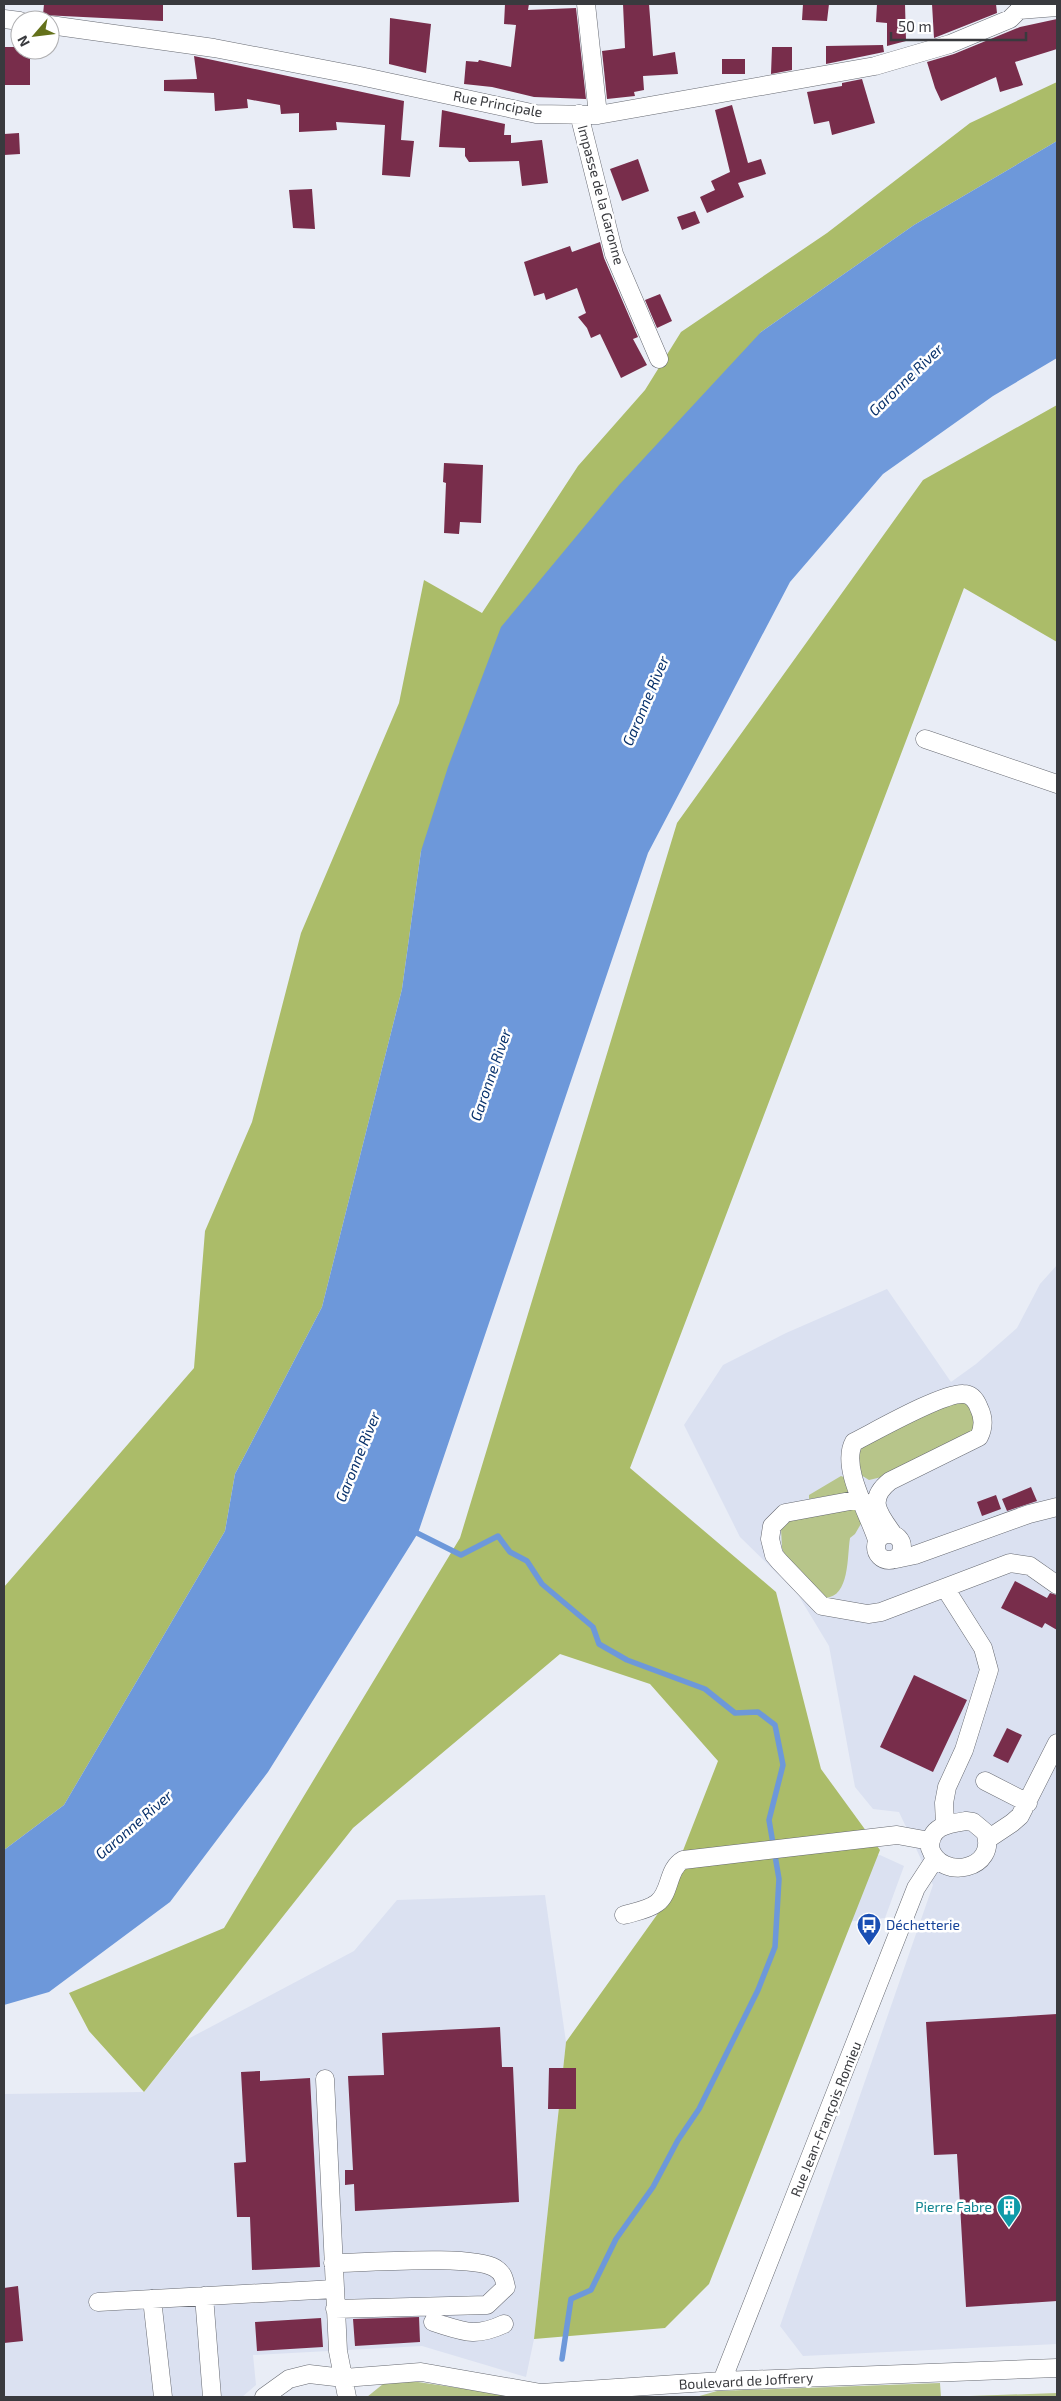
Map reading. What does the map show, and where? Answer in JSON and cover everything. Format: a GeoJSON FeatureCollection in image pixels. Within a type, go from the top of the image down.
{"type":"FeatureCollection","features":[{"type":"Feature","properties":{"kind":"street"},"geometry":{"type":"LineString","coordinates":[[586,4],[598,114]]}},
{"type":"Feature","properties":{"kind":"street"},"geometry":{"type":"LineString","coordinates":[[1020,7],[1057,7]]}},
{"type":"Feature","properties":{"kind":"street","name":"Rue Principale"},"geometry":{"type":"LineString","coordinates":[[60,26],[214,48],[360,76],[536,114],[598,114],[616,113],[875,66],[950,44],[1010,19],[1020,7]]}},
{"type":"Feature","properties":{"kind":"street","name":"Impasse de la Garonne"},"geometry":{"type":"LineString","coordinates":[[579,114],[614,254],[659,359]]}},
{"type":"Feature","properties":{"kind":"street"},"geometry":{"type":"LineString","coordinates":[[925,739],[1057,784]]}},
{"type":"Feature","properties":{"kind":"street"},"geometry":{"type":"LineString","coordinates":[[964,1394],[975,1400],[982,1415],[983,1424],[979,1437],[890,1482],[879,1491],[876,1503],[892,1544],[861,1499],[850,1465],[849,1455],[854,1442],[946,1397],[964,1394]]}},
{"type":"Feature","properties":{"kind":"street"},"geometry":{"type":"LineString","coordinates":[[861,1499],[785,1513],[776,1520],[770,1531],[774,1555],[822,1606],[832,1610],[868,1614],[881,1612],[1010,1563],[1030,1566],[1057,1585]]}},
{"type":"Feature","properties":{"kind":"street"},"geometry":{"type":"LineString","coordinates":[[892,1544],[936,1546],[1029,1514],[1057,1507]]}},
{"type":"Feature","properties":{"kind":"street"},"geometry":{"type":"LineString","coordinates":[[945,1588],[983,1648],[989,1670],[987,1682],[967,1742],[947,1787],[944,1802],[945,1824]]}},
{"type":"Feature","properties":{"kind":"street"},"geometry":{"type":"LineString","coordinates":[[988,1839],[1012,1823],[1028,1803],[1057,1743]]}},
{"type":"Feature","properties":{"kind":"street"},"geometry":{"type":"LineString","coordinates":[[985,1781],[1028,1803]]}},
{"type":"Feature","properties":{"kind":"street"},"geometry":{"type":"LineString","coordinates":[[973,1822],[985,1832],[988,1839],[986,1854],[974,1864],[951,1868],[943,1866],[935,1859],[930,1848],[930,1841],[938,1827],[945,1824],[973,1822]]}},
{"type":"Feature","properties":{"kind":"street"},"geometry":{"type":"LineString","coordinates":[[624,1915],[657,1904],[662,1898],[676,1865],[684,1860],[897,1835],[930,1841]]}},
{"type":"Feature","properties":{"kind":"street","name":"Rue Jean-François Romieu"},"geometry":{"type":"LineString","coordinates":[[722,2381],[916,1888],[935,1859]]}},
{"type":"Feature","properties":{"kind":"street"},"geometry":{"type":"LineString","coordinates":[[324,2079],[335,2310],[338,2350],[347,2396]]}},
{"type":"Feature","properties":{"kind":"street"},"geometry":{"type":"LineString","coordinates":[[333,2264],[471,2260],[493,2267],[503,2274],[506,2287],[487,2305],[335,2310]]}},
{"type":"Feature","properties":{"kind":"street"},"geometry":{"type":"LineString","coordinates":[[98,2302],[334,2289]]}},
{"type":"Feature","properties":{"kind":"street"},"geometry":{"type":"LineString","coordinates":[[204,2296],[212,2397]]}},
{"type":"Feature","properties":{"kind":"street"},"geometry":{"type":"LineString","coordinates":[[152,2299],[162,2397]]}},
{"type":"Feature","properties":{"kind":"street"},"geometry":{"type":"LineString","coordinates":[[459,2306],[461,2330]]}},
{"type":"Feature","properties":{"kind":"street"},"geometry":{"type":"LineString","coordinates":[[433,2322],[461,2330],[487,2332],[504,2324]]}},
{"type":"Feature","properties":{"kind":"street","name":"Boulevard de Joffrery"},"geometry":{"type":"LineString","coordinates":[[264,2397],[289,2379],[309,2374],[344,2378],[421,2372],[541,2392],[722,2381],[1057,2368]]}},
{"type":"Feature","properties":{"kind":"shaded area"},"geometry":{"type":"Polygon","coordinates":[[[1057,1265],[1057,2344],[803,2356],[780,2326],[933,1885],[899,1812],[873,1809],[855,1787],[829,1646],[797,1593],[740,1537],[684,1425],[723,1365],[786,1333],[887,1289],[951,1382],[976,1364],[1017,1328],[1040,1284],[1057,1265]]]}},
{"type":"Feature","properties":{"kind":"shaded area"},"geometry":{"type":"Polygon","coordinates":[[[880,1855],[904,1866],[885,1918],[836,1923],[828,1862],[880,1855]]]}},
{"type":"Feature","properties":{"kind":"shaded area"},"geometry":{"type":"Polygon","coordinates":[[[545,1895],[566,2042],[534,2339],[526,2377],[422,2346],[253,2355],[256,2385],[242,2397],[4,2397],[4,2094],[144,2092],[186,2040],[354,1951],[397,1900],[545,1895]]]}},
{"type":"Feature","properties":{"kind":"green space"},"geometry":{"type":"Polygon","coordinates":[[[1057,82],[1057,141],[914,225],[761,332],[421,851],[402,989],[322,1307],[235,1474],[225,1531],[64,1805],[4,1850],[4,1587],[194,1368],[205,1231],[252,1122],[301,933],[399,703],[424,580],[482,613],[578,466],[645,390],[681,332],[827,233],[970,123],[1057,82]]]}},
{"type":"Feature","properties":{"kind":"green space"},"geometry":{"type":"Polygon","coordinates":[[[1057,405],[1057,642],[964,588],[630,1468],[776,1592],[821,1769],[880,1850],[709,2284],[665,2328],[534,2339],[566,2042],[659,1912],[718,1761],[650,1684],[560,1654],[353,1828],[144,2092],[89,2031],[69,1993],[224,1928],[460,1538],[677,823],[923,480],[1057,405]]]}},
{"type":"Feature","properties":{"kind":"green space"},"geometry":{"type":"Polygon","coordinates":[[[951,1402],[964,1402],[975,1412],[974,1432],[886,1476],[869,1480],[861,1475],[856,1456],[862,1445],[951,1402]]]}},
{"type":"Feature","properties":{"kind":"green space"},"geometry":{"type":"Polygon","coordinates":[[[841,1476],[846,1478],[853,1492],[809,1499],[809,1495],[841,1476]]]}},
{"type":"Feature","properties":{"kind":"green space"},"geometry":{"type":"Polygon","coordinates":[[[856,1508],[862,1522],[855,1534],[850,1538],[846,1574],[843,1583],[839,1591],[833,1596],[825,1598],[785,1556],[782,1548],[781,1528],[787,1520],[856,1508]]]}},
{"type":"Feature","properties":{"kind":"green space"},"geometry":{"type":"Polygon","coordinates":[[[399,2381],[521,2397],[367,2397],[383,2384],[399,2381]]]}},
{"type":"Feature","properties":{"kind":"green space"},"geometry":{"type":"Polygon","coordinates":[[[940,2383],[941,2397],[696,2397],[717,2391],[940,2383]]]}},
{"type":"Feature","properties":{"kind":"green space"},"geometry":{"type":"Polygon","coordinates":[[[1057,2393],[1057,2397],[942,2397],[1057,2393]]]}},
{"type":"Feature","properties":{"kind":"water","name":"Garonne River"},"geometry":{"type":"Polygon","coordinates":[[[1057,141],[1057,358],[993,396],[883,474],[790,582],[648,853],[418,1533],[268,1772],[170,1902],[49,1992],[4,2005],[4,1850],[64,1805],[225,1531],[235,1474],[322,1307],[402,989],[421,851],[448,767],[501,627],[619,485],[761,332],[914,225],[1057,141]]]}},
{"type":"Feature","properties":{"kind":"building"},"geometry":{"type":"Polygon","coordinates":[[[44,4],[163,4],[163,21],[60,16],[60,10],[43,10],[44,4]]]}},
{"type":"Feature","properties":{"kind":"building"},"geometry":{"type":"Polygon","coordinates":[[[505,4],[529,4],[528,10],[576,8],[586,99],[534,97],[492,87],[464,84],[466,61],[478,62],[479,60],[511,67],[516,25],[504,24],[505,4]]]}},
{"type":"Feature","properties":{"kind":"building"},"geometry":{"type":"Polygon","coordinates":[[[623,4],[649,4],[653,56],[675,52],[678,74],[643,76],[644,90],[634,92],[635,96],[607,99],[602,51],[625,48],[623,4]]]}},
{"type":"Feature","properties":{"kind":"building"},"geometry":{"type":"Polygon","coordinates":[[[803,4],[829,4],[827,21],[802,20],[803,4]]]}},
{"type":"Feature","properties":{"kind":"building"},"geometry":{"type":"Polygon","coordinates":[[[877,4],[905,4],[906,41],[887,46],[887,23],[876,22],[877,4]]]}},
{"type":"Feature","properties":{"kind":"building"},"geometry":{"type":"Polygon","coordinates":[[[932,4],[996,4],[997,13],[934,38],[932,4]]]}},
{"type":"Feature","properties":{"kind":"building"},"geometry":{"type":"Polygon","coordinates":[[[390,18],[431,24],[426,73],[389,64],[390,18]]]}},
{"type":"Feature","properties":{"kind":"building"},"geometry":{"type":"Polygon","coordinates":[[[1057,19],[1057,49],[1015,62],[1023,85],[1000,92],[996,77],[941,101],[927,62],[954,54],[1020,27],[1057,19]]]}},
{"type":"Feature","properties":{"kind":"building"},"geometry":{"type":"Polygon","coordinates":[[[883,45],[884,52],[826,64],[826,46],[883,45]]]}},
{"type":"Feature","properties":{"kind":"building"},"geometry":{"type":"Polygon","coordinates":[[[4,47],[10,47],[10,60],[30,60],[30,85],[4,85],[4,47]]]}},
{"type":"Feature","properties":{"kind":"building"},"geometry":{"type":"Polygon","coordinates":[[[772,47],[792,47],[792,70],[771,74],[772,47]]]}},
{"type":"Feature","properties":{"kind":"building"},"geometry":{"type":"Polygon","coordinates":[[[194,56],[404,101],[401,140],[414,141],[410,177],[382,175],[385,125],[336,122],[337,130],[299,132],[299,113],[281,114],[280,105],[247,99],[248,108],[215,111],[214,93],[164,91],[164,80],[197,79],[194,56]]]}},
{"type":"Feature","properties":{"kind":"building"},"geometry":{"type":"Polygon","coordinates":[[[722,59],[745,59],[745,74],[722,74],[722,59]]]}},
{"type":"Feature","properties":{"kind":"building"},"geometry":{"type":"Polygon","coordinates":[[[862,79],[875,123],[832,135],[829,121],[814,124],[807,92],[842,86],[842,83],[862,79]]]}},
{"type":"Feature","properties":{"kind":"building"},"geometry":{"type":"Polygon","coordinates":[[[732,105],[748,163],[761,159],[766,174],[738,183],[744,197],[707,213],[700,197],[715,190],[711,181],[730,172],[715,110],[732,105]]]}},
{"type":"Feature","properties":{"kind":"building"},"geometry":{"type":"Polygon","coordinates":[[[442,110],[505,124],[504,135],[511,135],[511,143],[542,140],[548,183],[522,186],[519,161],[469,162],[465,156],[465,148],[439,147],[442,110]]]}},
{"type":"Feature","properties":{"kind":"building"},"geometry":{"type":"Polygon","coordinates":[[[19,133],[20,154],[4,155],[4,134],[19,133]]]}},
{"type":"Feature","properties":{"kind":"building"},"geometry":{"type":"Polygon","coordinates":[[[638,159],[649,191],[622,201],[610,169],[638,159]]]}},
{"type":"Feature","properties":{"kind":"building"},"geometry":{"type":"Polygon","coordinates":[[[312,189],[315,229],[293,228],[289,190],[312,189]]]}},
{"type":"Feature","properties":{"kind":"building"},"geometry":{"type":"Polygon","coordinates":[[[695,211],[700,223],[682,230],[677,217],[695,211]]]}},
{"type":"Feature","properties":{"kind":"building"},"geometry":{"type":"Polygon","coordinates":[[[600,242],[604,258],[638,337],[633,339],[647,365],[621,378],[600,334],[591,338],[587,328],[578,317],[586,313],[577,288],[546,300],[544,293],[534,296],[524,262],[570,246],[572,252],[600,242]]]}},
{"type":"Feature","properties":{"kind":"building"},"geometry":{"type":"Polygon","coordinates":[[[660,294],[672,321],[657,328],[645,300],[660,294]]]}},
{"type":"Feature","properties":{"kind":"building"},"geometry":{"type":"Polygon","coordinates":[[[444,463],[483,465],[481,523],[460,522],[459,534],[444,533],[446,483],[443,482],[444,463]]]}},
{"type":"Feature","properties":{"kind":"building"},"geometry":{"type":"Polygon","coordinates":[[[1031,1487],[1037,1501],[1007,1511],[1002,1499],[1031,1487]]]}},
{"type":"Feature","properties":{"kind":"building"},"geometry":{"type":"Polygon","coordinates":[[[996,1495],[1001,1509],[982,1516],[977,1502],[996,1495]]]}},
{"type":"Feature","properties":{"kind":"building"},"geometry":{"type":"Polygon","coordinates":[[[1015,1581],[1047,1598],[1050,1593],[1057,1595],[1057,1630],[1045,1623],[1042,1628],[1001,1608],[1015,1581]]]}},
{"type":"Feature","properties":{"kind":"building"},"geometry":{"type":"Polygon","coordinates":[[[914,1675],[967,1700],[933,1772],[880,1747],[914,1675]]]}},
{"type":"Feature","properties":{"kind":"building"},"geometry":{"type":"Polygon","coordinates":[[[1007,1728],[1022,1735],[1008,1763],[993,1756],[1007,1728]]]}},
{"type":"Feature","properties":{"kind":"building","name":"Pierre Fabre"},"geometry":{"type":"Polygon","coordinates":[[[1057,2014],[1057,2301],[966,2307],[957,2154],[934,2155],[926,2022],[1057,2014]]]}},
{"type":"Feature","properties":{"kind":"building"},"geometry":{"type":"Polygon","coordinates":[[[500,2027],[502,2067],[513,2067],[519,2202],[355,2211],[354,2184],[345,2185],[345,2170],[353,2170],[348,2076],[384,2075],[382,2033],[500,2027]]]}},
{"type":"Feature","properties":{"kind":"building"},"geometry":{"type":"Polygon","coordinates":[[[549,2068],[576,2068],[576,2109],[548,2109],[549,2068]]]}},
{"type":"Feature","properties":{"kind":"building"},"geometry":{"type":"Polygon","coordinates":[[[260,2071],[260,2081],[310,2078],[320,2267],[252,2270],[250,2217],[237,2217],[234,2163],[246,2162],[241,2072],[260,2071]]]}},
{"type":"Feature","properties":{"kind":"building"},"geometry":{"type":"Polygon","coordinates":[[[18,2286],[23,2341],[4,2343],[4,2288],[18,2286]]]}},
{"type":"Feature","properties":{"kind":"building"},"geometry":{"type":"Polygon","coordinates":[[[419,2317],[420,2342],[355,2346],[353,2319],[419,2317]]]}},
{"type":"Feature","properties":{"kind":"building"},"geometry":{"type":"Polygon","coordinates":[[[321,2318],[323,2347],[257,2351],[255,2322],[321,2318]]]}},
{"type":"Feature","properties":{"kind":"waterway"},"geometry":{"type":"LineString","coordinates":[[411,1530],[461,1555],[498,1536],[510,1552],[527,1561],[542,1584],[593,1627],[599,1644],[627,1660],[705,1689],[735,1713],[758,1712],[775,1725],[783,1765],[769,1820],[779,1879],[775,1947],[758,1990],[699,2109],[678,2140],[653,2187],[616,2239],[591,2290],[571,2299],[562,2359]]}},
{"type":"Feature","properties":{"kind":"place","name":"Déchetterie"},"geometry":{"type":"Point","coordinates":[869,1946]}},
{"type":"Feature","properties":{"kind":"place","name":"Pierre Fabre"},"geometry":{"type":"Point","coordinates":[1009,2228]}}]}
